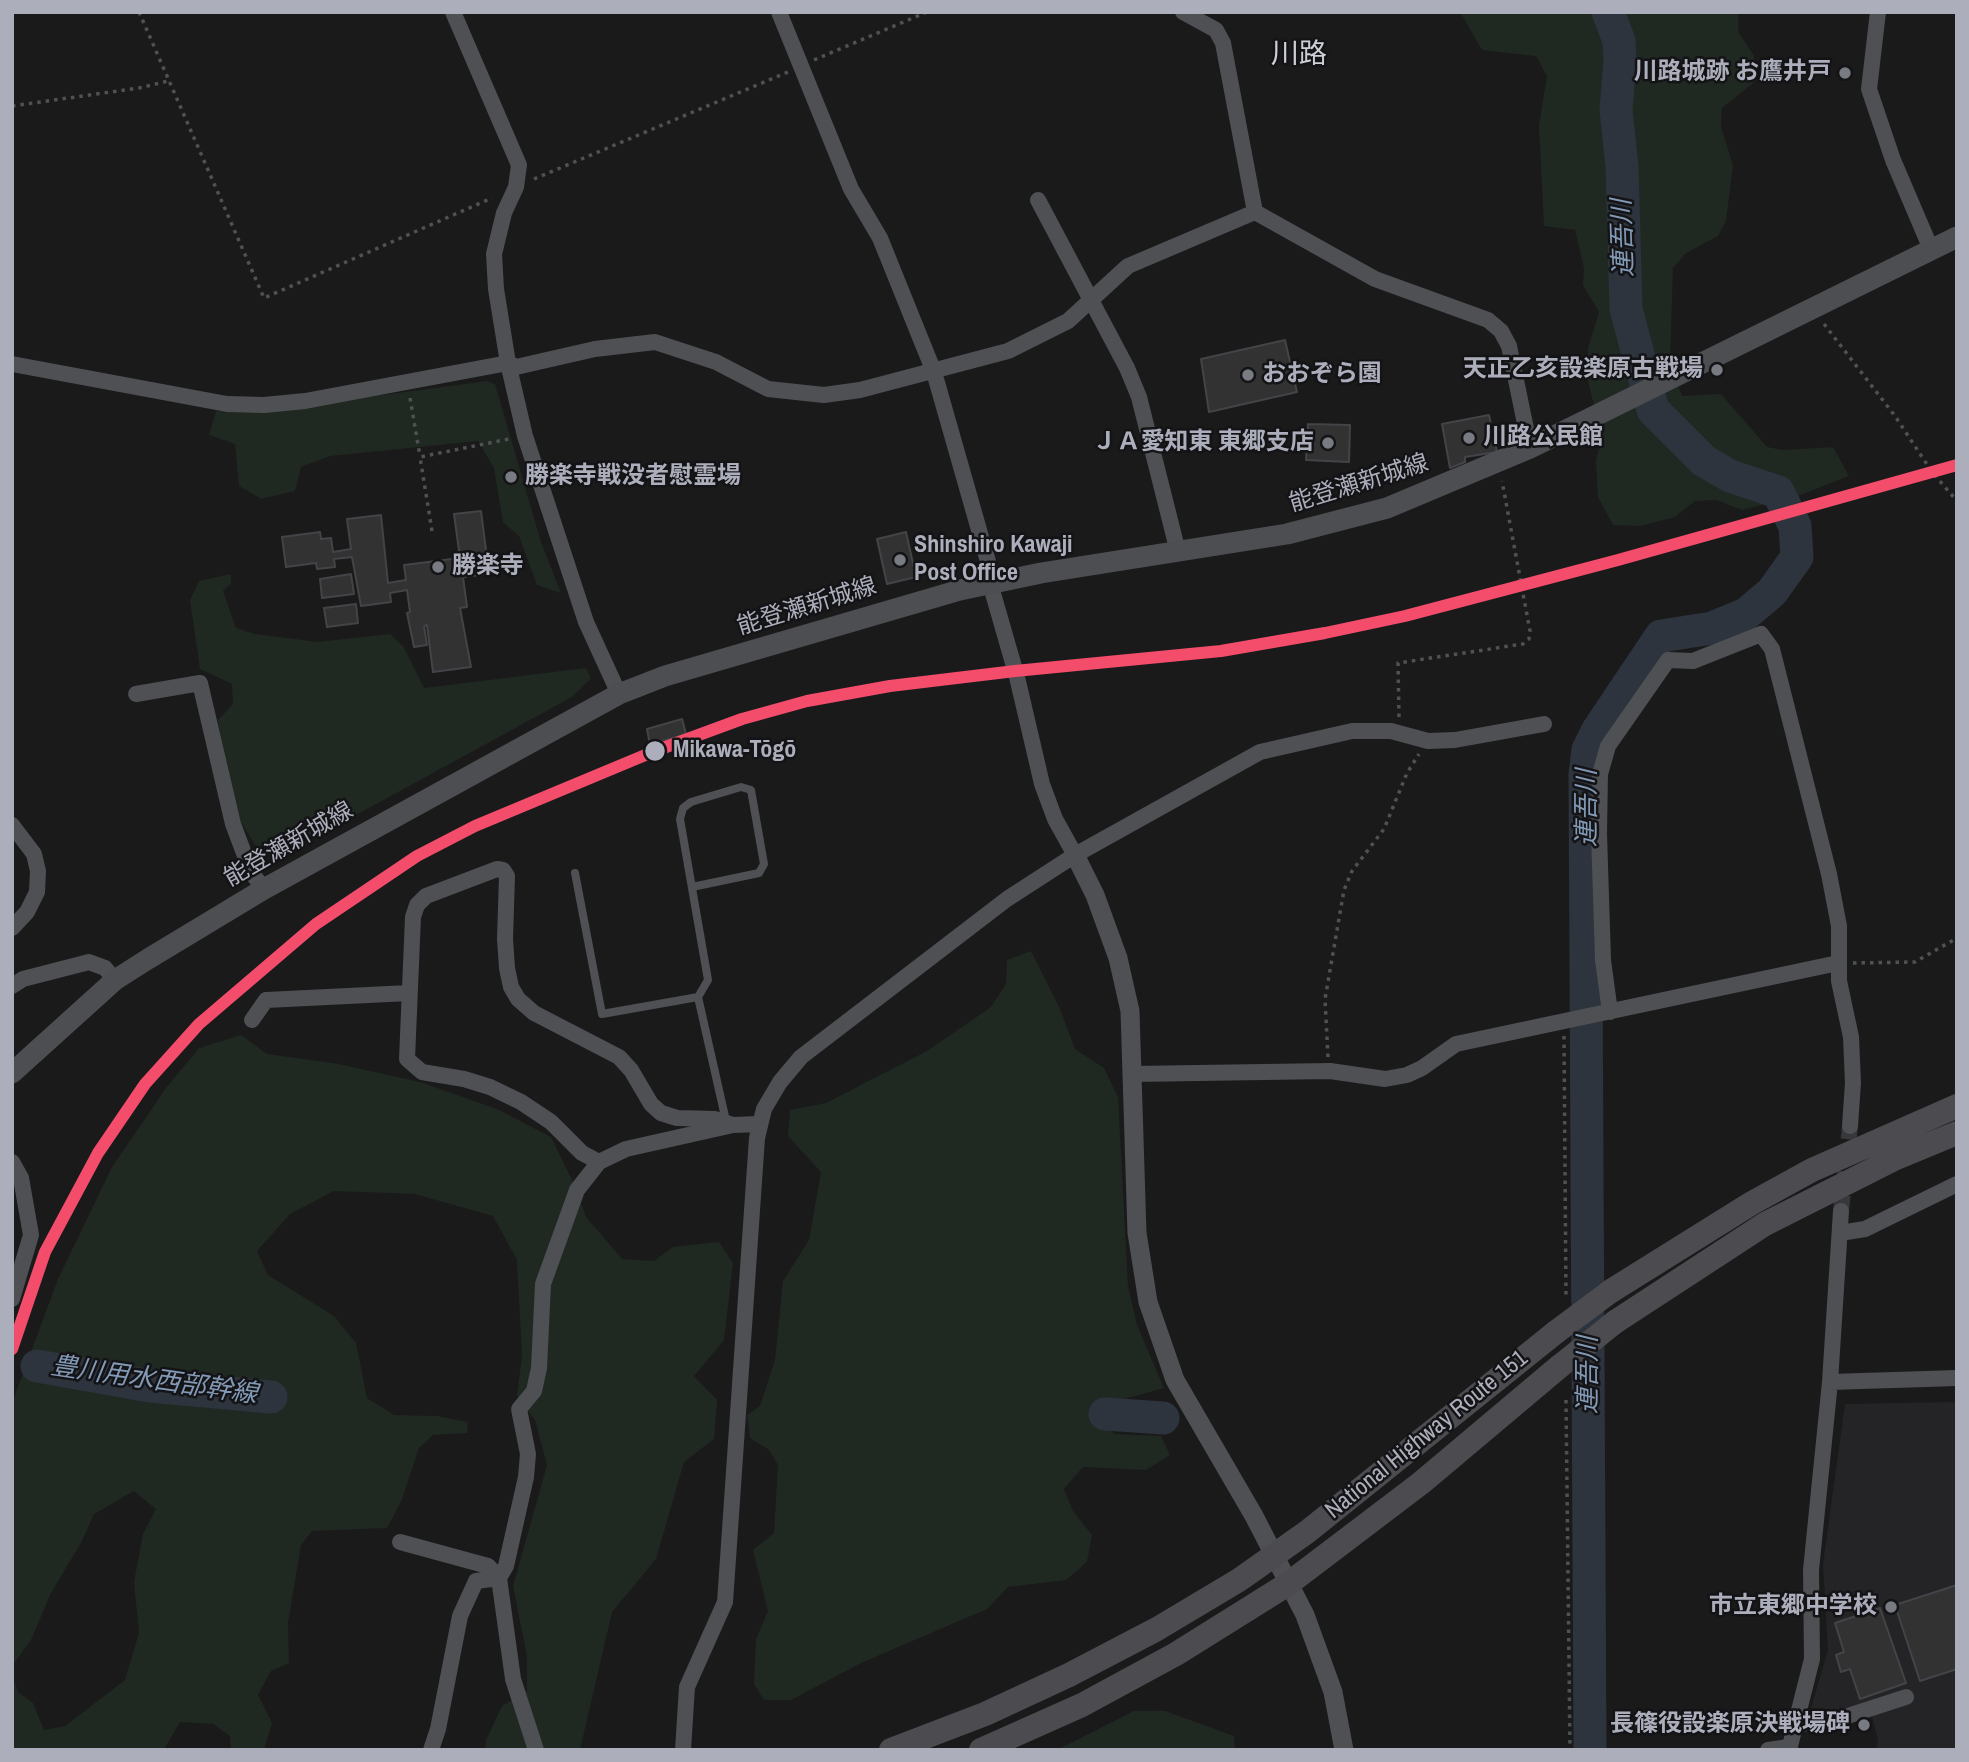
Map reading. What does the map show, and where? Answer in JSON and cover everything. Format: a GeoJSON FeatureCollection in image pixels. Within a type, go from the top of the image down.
{"type":"FeatureCollection","features":[{"type":"Feature","properties":{"kind":"highway","name":"National Highway Route 151"},"geometry":{"type":"LineString","coordinates":[[891,1750],[985,1714],[1069,1675],[1157,1629],[1273,1556],[1611,1291],[1752,1203],[1812,1170],[1957,1106]]}},
{"type":"Feature","properties":{"kind":"highway","name":"National Highway Route 151"},"geometry":{"type":"LineString","coordinates":[[981,1750],[1082,1704],[1176,1654],[1288,1584],[1421,1483],[1615,1322],[1765,1224],[1894,1159],[1957,1133]]}},
{"type":"Feature","properties":{"kind":"main road","name":"能登瀬新城線"},"geometry":{"type":"LineString","coordinates":[[12,1073],[115,980],[264,889],[618,694],[665,676],[990,583],[1345,521],[1437,490],[1530,449],[1957,237]]}},
{"type":"Feature","properties":{"kind":"street"},"geometry":{"type":"LineString","coordinates":[[453,12],[519,165],[516,187],[504,214],[494,254],[496,289],[508,363],[525,436],[586,622],[618,694]]}},
{"type":"Feature","properties":{"kind":"street"},"geometry":{"type":"LineString","coordinates":[[779,12],[851,189],[880,238],[934,372],[991,572],[990,583],[1017,677],[1042,784],[1055,819],[1095,895],[1118,958],[1130,1011],[1137,1233],[1148,1302],[1175,1380],[1288,1584],[1320,1651],[1333,1692],[1344,1750]]}},
{"type":"Feature","properties":{"kind":"street"},"geometry":{"type":"LineString","coordinates":[[1183,12],[1216,30],[1223,43],[1255,212]]}},
{"type":"Feature","properties":{"kind":"street"},"geometry":{"type":"LineString","coordinates":[[1883,13],[1868,89],[1893,160],[1931,249]]}},
{"type":"Feature","properties":{"kind":"street"},"geometry":{"type":"LineString","coordinates":[[1038,200],[1127,368],[1139,397],[1178,552]]}},
{"type":"Feature","properties":{"kind":"street"},"geometry":{"type":"LineString","coordinates":[[12,364],[227,404],[264,405],[305,401],[508,363],[516,366],[595,349],[655,342],[716,362],[768,388],[824,395],[934,372],[1008,351],[1044,335],[1091,302],[1128,265],[1255,212]]}},
{"type":"Feature","properties":{"kind":"street"},"geometry":{"type":"LineString","coordinates":[[1255,212],[1375,279],[1488,320],[1501,331],[1509,346],[1530,449]]}},
{"type":"Feature","properties":{"kind":"street"},"geometry":{"type":"LineString","coordinates":[[1606,1013],[1599,833],[1601,774],[1608,747],[1668,660],[1693,661],[1761,634],[1772,649],[1829,874],[1839,926],[1838,963],[1851,1037],[1853,1083],[1850,1126]]}},
{"type":"Feature","properties":{"kind":"street"},"geometry":{"type":"LineString","coordinates":[[136,694],[200,683],[233,824],[251,872],[264,889]]}},
{"type":"Feature","properties":{"kind":"street"},"geometry":{"type":"LineString","coordinates":[[683,1750],[687,1687],[725,1602],[746,1268],[759,1124],[780,1082],[801,1057],[937,950],[1075,855],[1260,752],[1352,731],[1391,731],[1428,741],[1455,740],[1544,724]]}},
{"type":"Feature","properties":{"kind":"street"},"geometry":{"type":"LineString","coordinates":[[12,825],[34,854],[38,871],[37,892],[27,912],[12,928]]}},
{"type":"Feature","properties":{"kind":"street"},"geometry":{"type":"LineString","coordinates":[[599,1162],[582,1153],[551,1122],[521,1102],[490,1087],[422,1072],[407,1059],[413,917],[417,905],[426,896],[496,869],[503,870],[507,876],[507,968],[511,987],[518,999],[545,1019],[619,1057],[631,1070],[651,1104],[662,1113],[677,1118],[759,1124]]}},
{"type":"Feature","properties":{"kind":"street"},"geometry":{"type":"LineString","coordinates":[[12,986],[23,979],[89,962],[105,968],[115,980]]}},
{"type":"Feature","properties":{"kind":"street"},"geometry":{"type":"LineString","coordinates":[[1132,1074],[1330,1071],[1385,1079],[1407,1076],[1456,1044],[1838,963]]}},
{"type":"Feature","properties":{"kind":"street"},"geometry":{"type":"LineString","coordinates":[[252,1020],[265,1000],[408,993]]}},
{"type":"Feature","properties":{"kind":"street"},"geometry":{"type":"LineString","coordinates":[[431,1750],[438,1729],[460,1616],[475,1581],[499,1577],[506,1566],[526,1477],[528,1454],[519,1413],[534,1391],[539,1368],[543,1284],[577,1191],[599,1162],[625,1149],[729,1123]]}},
{"type":"Feature","properties":{"kind":"street"},"geometry":{"type":"LineString","coordinates":[[12,1162],[21,1178],[31,1235],[12,1299]]}},
{"type":"Feature","properties":{"kind":"street"},"geometry":{"type":"LineString","coordinates":[[1840,1233],[1865,1229],[1957,1184]]}},
{"type":"Feature","properties":{"kind":"street"},"geometry":{"type":"LineString","coordinates":[[1768,1750],[1789,1748],[1812,1659],[1811,1570],[1830,1381],[1842,1211]]}},
{"type":"Feature","properties":{"kind":"street"},"geometry":{"type":"LineString","coordinates":[[1830,1381],[1957,1378]]}},
{"type":"Feature","properties":{"kind":"street"},"geometry":{"type":"LineString","coordinates":[[400,1542],[488,1566],[499,1577],[513,1679],[536,1750]]}},
{"type":"Feature","properties":{"kind":"street"},"geometry":{"type":"LineString","coordinates":[[1794,1724],[1829,1722],[1906,1697]]}},
{"type":"Feature","properties":{"kind":"lane"},"geometry":{"type":"LineString","coordinates":[[692,887],[760,873],[764,864],[751,789],[741,787],[683,808],[680,819],[708,981],[698,998],[729,1123]]}},
{"type":"Feature","properties":{"kind":"lane"},"geometry":{"type":"LineString","coordinates":[[575,873],[602,1014],[698,998]]}},
{"type":"Feature","properties":{"kind":"path"},"geometry":{"type":"LineString","coordinates":[[139,12],[264,298],[516,187],[927,12]]}},
{"type":"Feature","properties":{"kind":"path"},"geometry":{"type":"LineString","coordinates":[[12,106],[139,88],[169,81]]}},
{"type":"Feature","properties":{"kind":"path"},"geometry":{"type":"LineString","coordinates":[[1813,307],[1895,416],[1931,472],[1957,500]]}},
{"type":"Feature","properties":{"kind":"path"},"geometry":{"type":"LineString","coordinates":[[408,382],[432,531]]}},
{"type":"Feature","properties":{"kind":"path"},"geometry":{"type":"LineString","coordinates":[[420,457],[525,436]]}},
{"type":"Feature","properties":{"kind":"path"},"geometry":{"type":"LineString","coordinates":[[1391,731],[1401,708],[1398,663],[1523,644],[1529,639],[1530,631],[1501,477],[1496,464]]}},
{"type":"Feature","properties":{"kind":"path"},"geometry":{"type":"LineString","coordinates":[[1330,1071],[1325,999],[1344,890],[1352,871],[1384,829],[1407,773],[1428,741]]}},
{"type":"Feature","properties":{"kind":"path"},"geometry":{"type":"LineString","coordinates":[[1838,963],[1914,962],[1957,938]]}},
{"type":"Feature","properties":{"kind":"path"},"geometry":{"type":"LineString","coordinates":[[1566,1307],[1569,1020]]}},
{"type":"Feature","properties":{"kind":"path"},"geometry":{"type":"LineString","coordinates":[[1566,1400],[1570,1750]]}},
{"type":"Feature","properties":{"kind":"shaded area"},"geometry":{"type":"Polygon","coordinates":[[[1460,12],[1738,12],[1738,31],[1754,56],[1757,80],[1722,108],[1721,127],[1733,165],[1726,221],[1718,236],[1686,253],[1673,268],[1670,363],[1682,396],[1721,394],[1767,447],[1783,450],[1833,447],[1849,476],[1798,496],[1742,510],[1716,500],[1695,501],[1675,517],[1640,526],[1613,525],[1598,497],[1596,460],[1602,440],[1588,380],[1588,348],[1599,312],[1583,285],[1584,268],[1575,230],[1544,226],[1539,125],[1547,76],[1536,56],[1482,50],[1460,12]]]}},
{"type":"Feature","properties":{"kind":"shaded area"},"geometry":{"type":"Polygon","coordinates":[[[487,381],[495,384],[541,542],[561,593],[537,585],[519,536],[503,522],[494,468],[478,441],[330,456],[301,467],[295,491],[261,499],[239,486],[235,444],[209,435],[216,411],[262,411],[487,381]]]}},
{"type":"Feature","properties":{"kind":"shaded area"},"geometry":{"type":"Polygon","coordinates":[[[231,574],[231,583],[223,591],[236,628],[255,634],[318,642],[390,634],[403,646],[424,688],[586,668],[591,678],[572,697],[279,857],[257,848],[230,804],[218,720],[233,704],[232,684],[200,669],[190,600],[199,581],[231,574]]]}},
{"type":"Feature","properties":{"kind":"shaded area"},"geometry":{"type":"Polygon","coordinates":[[[1031,951],[1060,1009],[1075,1049],[1104,1068],[1118,1097],[1128,1286],[1137,1325],[1164,1388],[1114,1402],[1097,1419],[1115,1434],[1161,1436],[1170,1455],[1146,1470],[1083,1467],[1064,1489],[1073,1511],[1092,1535],[1087,1562],[1066,1580],[1008,1587],[987,1609],[861,1663],[791,1700],[764,1700],[754,1684],[756,1639],[768,1611],[753,1550],[774,1533],[778,1465],[769,1450],[750,1438],[747,1415],[760,1406],[775,1360],[783,1281],[809,1240],[821,1172],[788,1136],[790,1110],[826,1103],[927,1051],[991,1007],[1006,984],[1007,960],[1031,951]]]}},
{"type":"Feature","properties":{"kind":"shaded area"},"geometry":{"type":"Polygon","coordinates":[[[241,1035],[267,1054],[339,1064],[420,1082],[497,1109],[551,1137],[575,1186],[586,1217],[622,1259],[654,1261],[673,1247],[719,1242],[733,1263],[724,1340],[694,1376],[717,1400],[714,1439],[684,1462],[656,1559],[612,1612],[580,1750],[485,1750],[486,1740],[502,1706],[527,1691],[527,1656],[513,1586],[547,1465],[535,1420],[517,1396],[522,1356],[517,1260],[493,1216],[415,1194],[334,1191],[290,1214],[257,1251],[268,1275],[334,1316],[356,1343],[367,1398],[394,1415],[437,1416],[468,1422],[467,1433],[433,1435],[419,1448],[401,1502],[387,1528],[312,1531],[301,1545],[288,1623],[289,1663],[271,1671],[258,1695],[272,1723],[264,1750],[231,1750],[230,1736],[213,1724],[180,1722],[164,1750],[12,1750],[12,1674],[18,1692],[33,1703],[44,1730],[65,1726],[125,1680],[139,1633],[134,1582],[143,1534],[156,1509],[134,1491],[94,1514],[81,1543],[51,1593],[31,1640],[12,1666],[12,1403],[58,1279],[112,1167],[166,1088],[199,1048],[241,1035]]]}},
{"type":"Feature","properties":{"kind":"shaded area","name":"市立東郷中学校"},"geometry":{"type":"Polygon","coordinates":[[[1957,1402],[1957,1750],[1876,1750],[1878,1740],[1869,1705],[1830,1716],[1811,1708],[1828,1650],[1823,1564],[1845,1404],[1957,1402]]]}},
{"type":"Feature","properties":{"kind":"shaded area"},"geometry":{"type":"Polygon","coordinates":[[[1134,1711],[1165,1711],[1234,1736],[1235,1750],[1057,1750],[1134,1711]]]}},
{"type":"Feature","properties":{"kind":"building","name":"おおぞら園"},"geometry":{"type":"Polygon","coordinates":[[[1285,340],[1297,392],[1209,412],[1201,359],[1285,340]]]}},
{"type":"Feature","properties":{"kind":"building","name":"川路公民館"},"geometry":{"type":"Polygon","coordinates":[[[1489,415],[1497,452],[1465,457],[1465,462],[1450,468],[1442,424],[1489,415]]]}},
{"type":"Feature","properties":{"kind":"building","name":"ＪＡ愛知東 東郷支店"},"geometry":{"type":"Polygon","coordinates":[[[1308,424],[1350,425],[1349,462],[1306,460],[1308,424]]]}},
{"type":"Feature","properties":{"kind":"building"},"geometry":{"type":"Polygon","coordinates":[[[481,511],[489,574],[463,577],[467,607],[460,608],[471,667],[433,672],[427,625],[424,626],[427,645],[414,647],[407,613],[410,612],[407,590],[390,593],[391,602],[361,606],[352,557],[334,559],[335,567],[317,569],[316,563],[286,567],[282,537],[320,532],[321,539],[331,538],[333,552],[351,549],[347,519],[381,515],[388,583],[406,580],[404,565],[460,558],[454,514],[481,511]]]}},
{"type":"Feature","properties":{"kind":"building"},"geometry":{"type":"Polygon","coordinates":[[[906,532],[916,577],[887,584],[877,539],[906,532]]]}},
{"type":"Feature","properties":{"kind":"building"},"geometry":{"type":"Polygon","coordinates":[[[351,574],[354,594],[322,598],[320,579],[351,574]]]}},
{"type":"Feature","properties":{"kind":"building"},"geometry":{"type":"Polygon","coordinates":[[[356,604],[358,623],[327,627],[324,608],[356,604]]]}},
{"type":"Feature","properties":{"kind":"building"},"geometry":{"type":"Polygon","coordinates":[[[682,719],[686,734],[650,745],[647,729],[682,719]]]}},
{"type":"Feature","properties":{"kind":"building"},"geometry":{"type":"Polygon","coordinates":[[[1957,1585],[1957,1669],[1920,1681],[1895,1605],[1957,1585]]]}},
{"type":"Feature","properties":{"kind":"building"},"geometry":{"type":"Polygon","coordinates":[[[1880,1608],[1906,1683],[1860,1699],[1850,1669],[1841,1672],[1836,1655],[1844,1652],[1835,1623],[1880,1608]]]}},
{"type":"Feature","properties":{"kind":"waterway","name":"連吾川"},"geometry":{"type":"LineString","coordinates":[[1590,1750],[1585,774],[1588,750],[1598,730],[1661,636],[1712,628],[1746,614],[1772,592],[1797,557],[1795,526],[1778,492],[1730,476],[1704,461],[1653,410],[1626,309],[1622,166],[1616,110],[1619,41],[1608,12]]}},
{"type":"Feature","properties":{"kind":"waterway","name":"豊川用水西部幹線"},"geometry":{"type":"LineString","coordinates":[[37,1366],[150,1386],[271,1397]]}},
{"type":"Feature","properties":{"kind":"waterway","name":"豊川用水西部幹線"},"geometry":{"type":"LineString","coordinates":[[1105,1414],[1163,1418]]}},
{"type":"Feature","properties":{"kind":"tunnel"},"geometry":{"type":"LineString","coordinates":[[1841,1211],[1850,1126]]}},
{"type":"Feature","properties":{"kind":"transit line"},"geometry":{"type":"LineString","coordinates":[[12,1349],[45,1252],[98,1153],[145,1084],[199,1024],[316,924],[417,856],[475,826],[655,751],[742,719],[807,701],[890,686],[1221,651],[1325,633],[1405,616],[1618,560],[1957,465]]}},
{"type":"Feature","properties":{"kind":"place","name":"川路城跡 お鷹井戸"},"geometry":{"type":"Point","coordinates":[1845,73]}},
{"type":"Feature","properties":{"kind":"place","name":"天正乙亥設楽原古戦場"},"geometry":{"type":"Point","coordinates":[1717,370]}},
{"type":"Feature","properties":{"kind":"place","name":"おおぞら園"},"geometry":{"type":"Point","coordinates":[1248,375]}},
{"type":"Feature","properties":{"kind":"place","name":"川路公民館"},"geometry":{"type":"Point","coordinates":[1469,438]}},
{"type":"Feature","properties":{"kind":"place","name":"ＪＡ愛知東 東郷支店"},"geometry":{"type":"Point","coordinates":[1328,443]}},
{"type":"Feature","properties":{"kind":"place","name":"勝楽寺戦没者慰霊場"},"geometry":{"type":"Point","coordinates":[511,477]}},
{"type":"Feature","properties":{"kind":"place","name":"Shinshiro Kawaji Post Office"},"geometry":{"type":"Point","coordinates":[900,560]}},
{"type":"Feature","properties":{"kind":"place","name":"勝楽寺"},"geometry":{"type":"Point","coordinates":[438,567]}},
{"type":"Feature","properties":{"kind":"place","name":"Mikawa-Tōgō"},"geometry":{"type":"Point","coordinates":[655,751]}},
{"type":"Feature","properties":{"kind":"place","name":"市立東郷中学校"},"geometry":{"type":"Point","coordinates":[1891,1607]}},
{"type":"Feature","properties":{"kind":"place","name":"長篠役設楽原決戦場碑"},"geometry":{"type":"Point","coordinates":[1864,1725]}},
{"type":"Feature","properties":{"kind":"district","name":"川路"},"geometry":{"type":"Point","coordinates":[1299,55]}}]}
